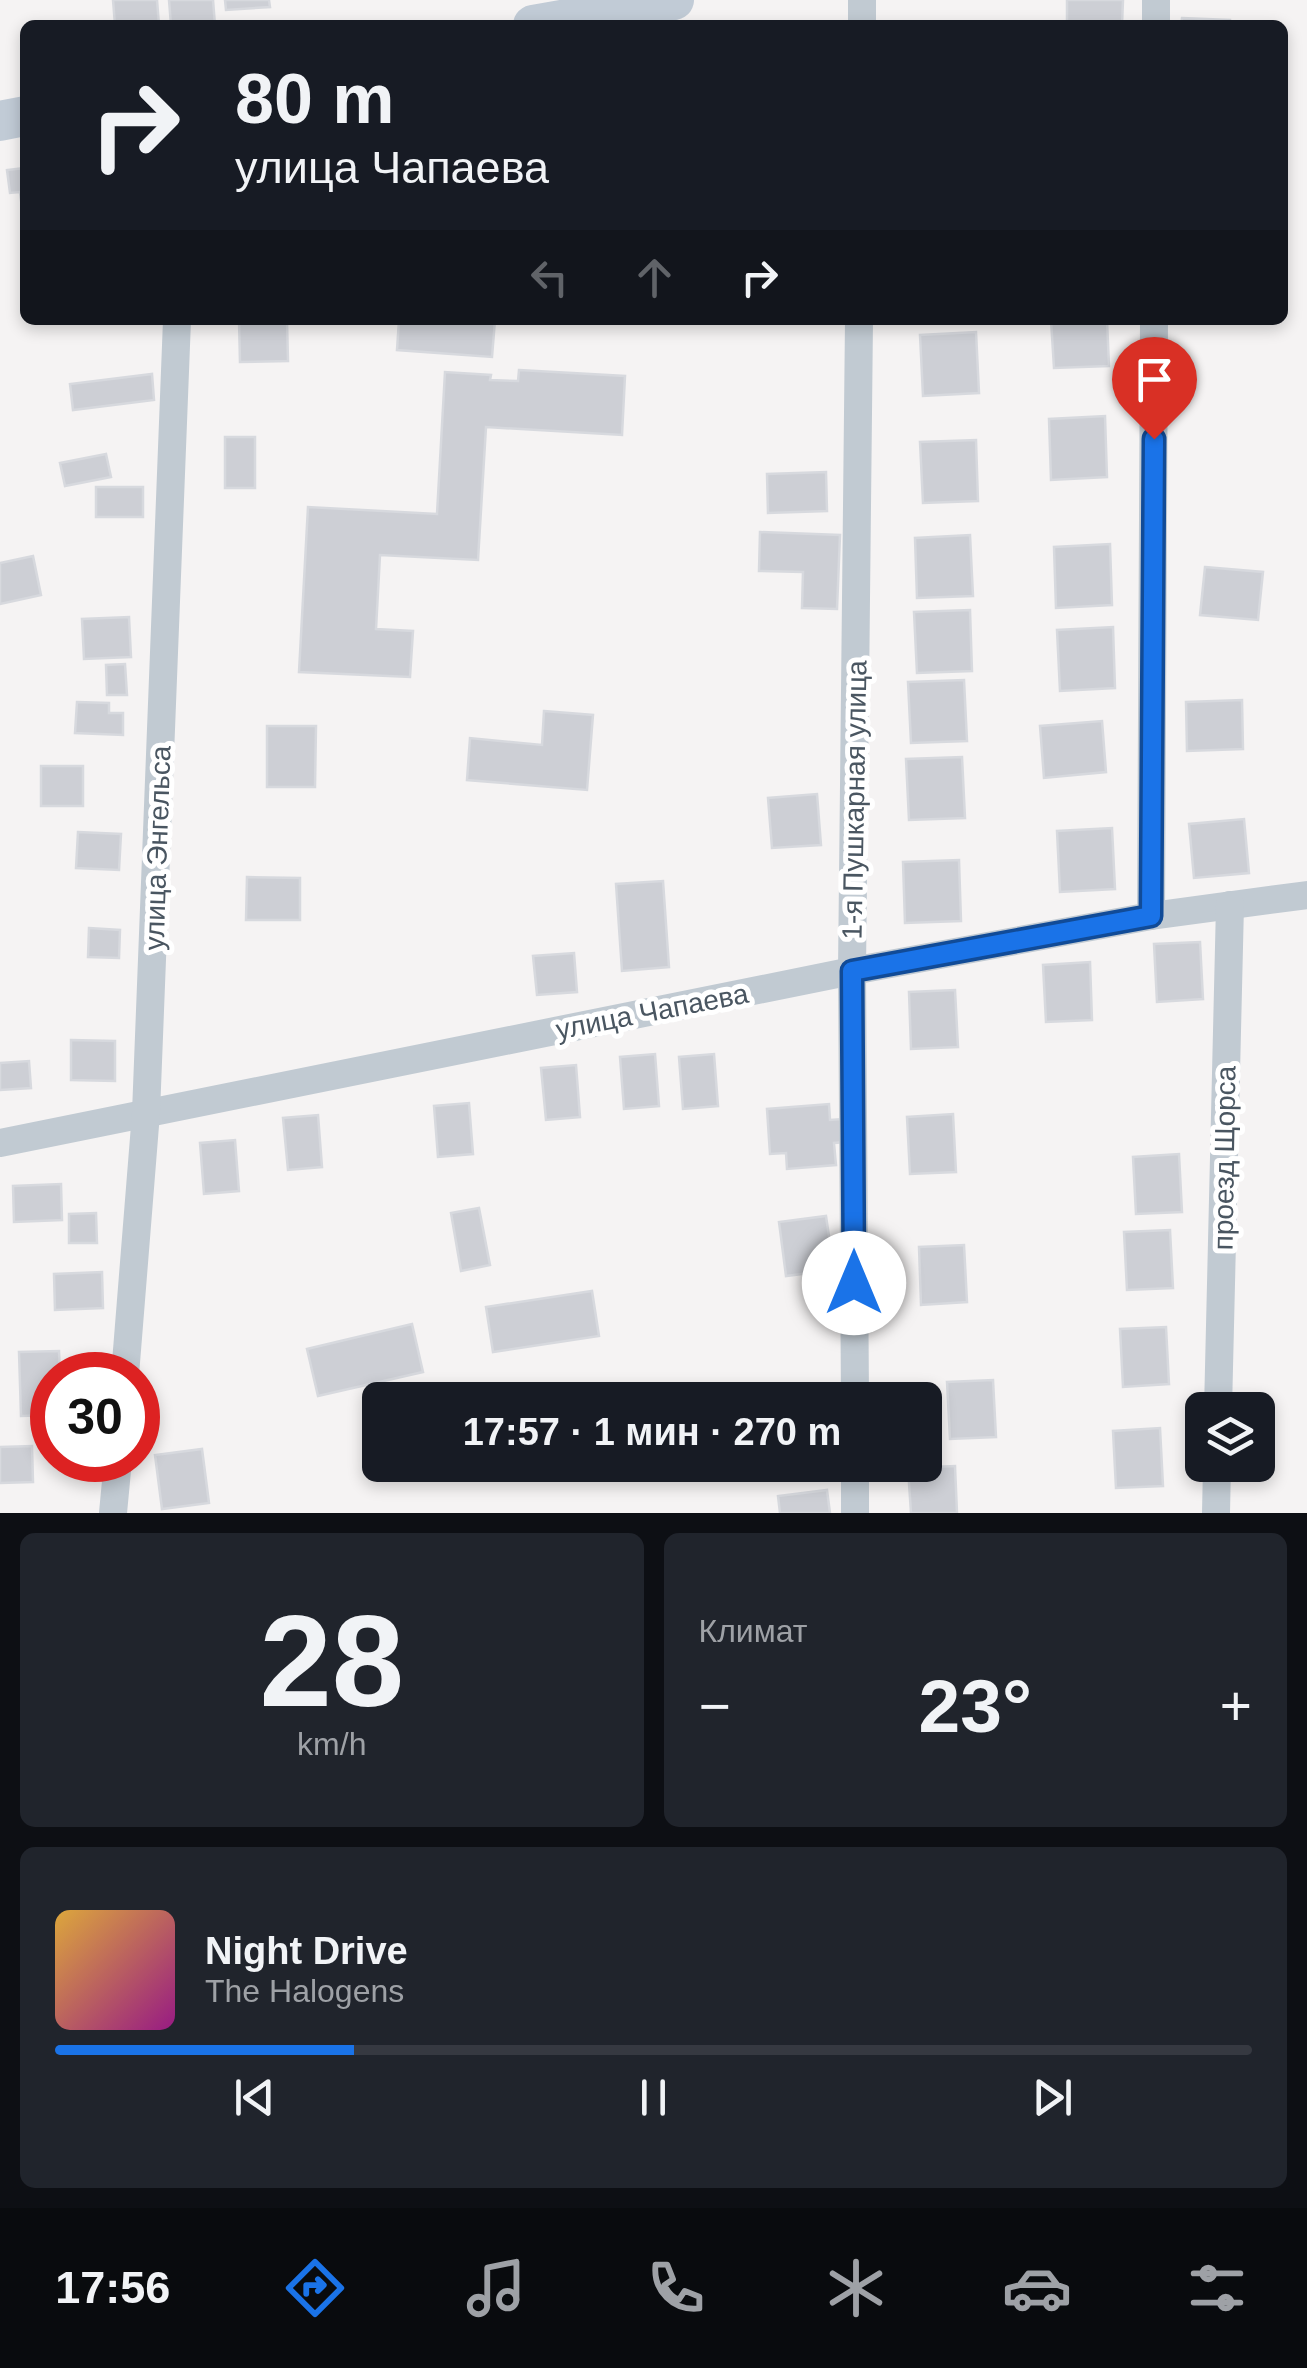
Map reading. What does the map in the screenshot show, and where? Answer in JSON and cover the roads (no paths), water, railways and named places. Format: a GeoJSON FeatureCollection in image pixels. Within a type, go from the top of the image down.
{"type":"FeatureCollection","features":[{"type":"Feature","properties":{"kind":"main road"},"geometry":{"type":"LineString","coordinates":[[561,20],[674,0]]}},
{"type":"Feature","properties":{"kind":"street","name":"улица Энгельса"},"geometry":{"type":"LineString","coordinates":[[127,1352],[146,1113],[177,325]]}},
{"type":"Feature","properties":{"kind":"street","name":"1-я Пушкарная улица"},"geometry":{"type":"LineString","coordinates":[[855,1382],[852,971],[859,325]]}},
{"type":"Feature","properties":{"kind":"street"},"geometry":{"type":"LineString","coordinates":[[1151,916],[1154,325]]}},
{"type":"Feature","properties":{"kind":"street","name":"улица Чапаева"},"geometry":{"type":"LineString","coordinates":[[0,1143],[852,971],[1151,916],[1307,894]]}},
{"type":"Feature","properties":{"kind":"street","name":"проезд Щорса"},"geometry":{"type":"LineString","coordinates":[[1218,1392],[1230,905]]}},
{"type":"Feature","properties":{"kind":"street"},"geometry":{"type":"LineString","coordinates":[[113,1513],[116,1482]]}},
{"type":"Feature","properties":{"kind":"street"},"geometry":{"type":"LineString","coordinates":[[855,1482],[856,1513]]}},
{"type":"Feature","properties":{"kind":"street"},"geometry":{"type":"LineString","coordinates":[[1216,1513],[1217,1482]]}}]}
